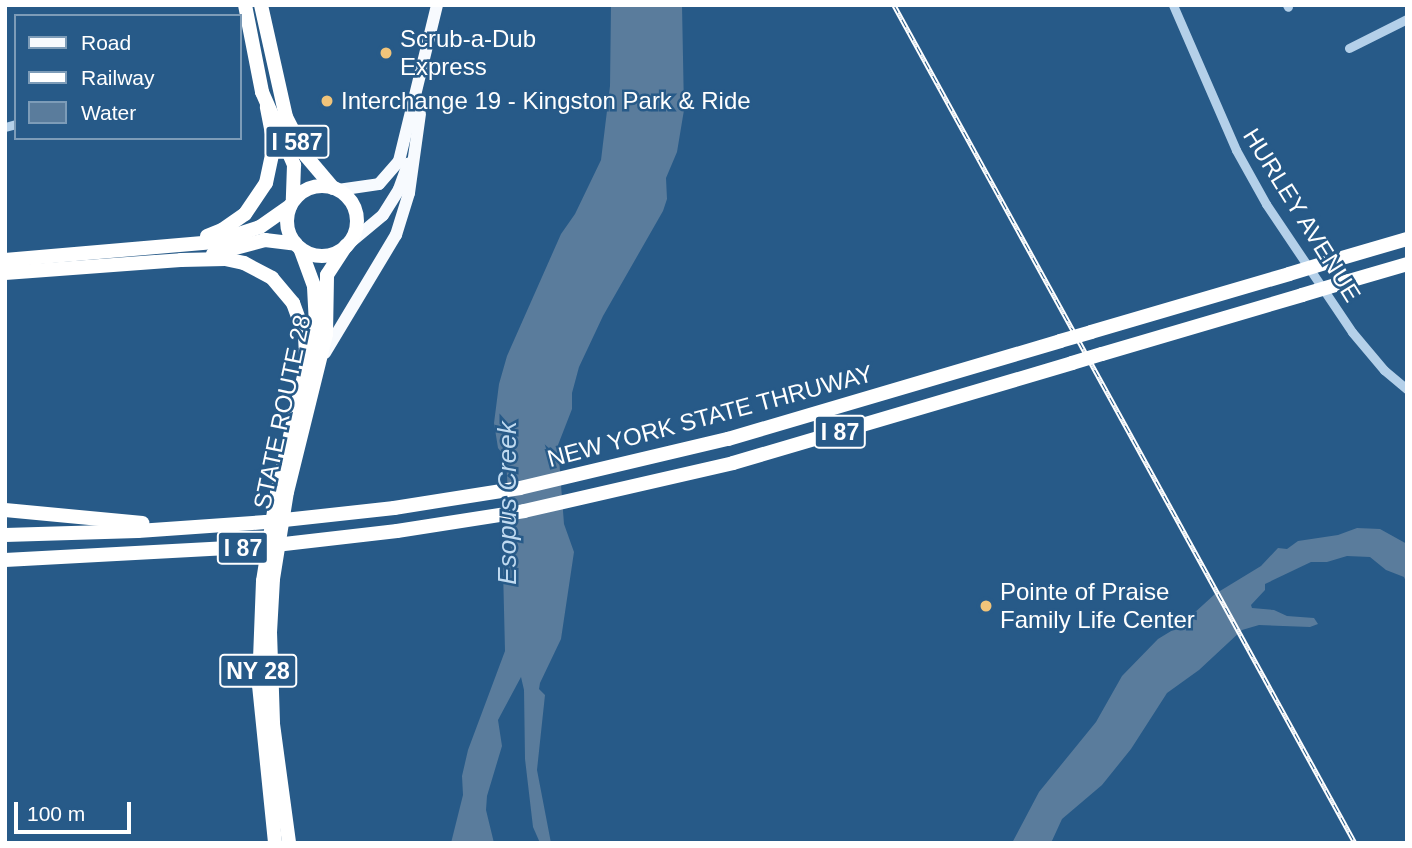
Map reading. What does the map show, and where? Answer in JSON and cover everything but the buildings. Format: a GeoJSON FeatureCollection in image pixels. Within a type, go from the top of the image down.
{"type":"FeatureCollection","features":[{"type":"Feature","properties":{"kind":"highway","name":"I 587"},"geometry":{"type":"LineString","coordinates":[[245,5],[267,107],[292,156],[295,174],[292,203]]}},
{"type":"Feature","properties":{"kind":"highway","name":"I 587"},"geometry":{"type":"LineString","coordinates":[[261,5],[286,117],[306,156],[335,189]]}},
{"type":"Feature","properties":{"kind":"highway"},"geometry":{"type":"LineString","coordinates":[[150,249],[222,230],[251,207],[266,183],[273,154],[273,132],[267,107]]}},
{"type":"Feature","properties":{"kind":"highway"},"geometry":{"type":"LineString","coordinates":[[5,260],[203,244],[238,236],[269,222],[314,187],[335,189],[351,203],[355,214],[349,243],[324,255],[298,246],[265,240],[181,260]]}},
{"type":"Feature","properties":{"kind":"highway"},"geometry":{"type":"LineString","coordinates":[[292,203],[288,226],[298,246]]}},
{"type":"Feature","properties":{"kind":"highway","name":"NEW YORK STATE THRUWAY"},"geometry":{"type":"LineString","coordinates":[[5,535],[223,526],[476,495],[602,471],[749,433],[1407,239]]}},
{"type":"Feature","properties":{"kind":"highway","name":"STATE ROUTE 28"},"geometry":{"type":"LineString","coordinates":[[275,843],[258,685],[268,580],[282,492],[313,366],[327,324],[327,275],[349,243]]}},
{"type":"Feature","properties":{"kind":"highway","name":"STATE ROUTE 28"},"geometry":{"type":"LineString","coordinates":[[298,246],[314,286],[317,306],[313,366]]}},
{"type":"Feature","properties":{"kind":"highway"},"geometry":{"type":"LineString","coordinates":[[5,273],[181,260],[233,260],[254,267],[272,278],[287,294],[302,323],[313,366]]}},
{"type":"Feature","properties":{"kind":"highway","name":"NEW YORK STATE THRUWAY"},"geometry":{"type":"LineString","coordinates":[[5,560],[267,546],[480,519],[607,494],[745,460],[1407,264]]}},
{"type":"Feature","properties":{"kind":"highway"},"geometry":{"type":"LineString","coordinates":[[5,510],[94,520],[223,526]]}},
{"type":"Feature","properties":{"kind":"highway","name":"STATE ROUTE 28"},"geometry":{"type":"LineString","coordinates":[[268,580],[271,703],[289,843]]}},
{"type":"Feature","properties":{"kind":"main road"},"geometry":{"type":"LineString","coordinates":[[335,189],[371,187],[391,174],[402,154],[436,5]]}},
{"type":"Feature","properties":{"kind":"main road"},"geometry":{"type":"LineString","coordinates":[[313,366],[396,235],[409,193],[420,114],[421,78]]}},
{"type":"Feature","properties":{"kind":"main road"},"geometry":{"type":"LineString","coordinates":[[349,243],[376,222],[394,198],[407,165],[420,114]]}},
{"type":"Feature","properties":{"kind":"street","name":"HURLEY AVENUE"},"geometry":{"type":"LineString","coordinates":[[1173,5],[1236,150],[1266,204],[1352,332],[1384,370],[1407,389]]}},
{"type":"Feature","properties":{"kind":"street"},"geometry":{"type":"LineString","coordinates":[[1349,48],[1407,19]]}},
{"type":"Feature","properties":{"kind":"water"},"geometry":{"type":"Polygon","coordinates":[[[611,5],[682,5],[684,110],[677,152],[666,178],[667,199],[663,211],[603,316],[579,367],[572,393],[572,409],[558,445],[564,524],[574,552],[561,639],[539,689],[545,695],[537,770],[551,843],[540,843],[533,827],[525,759],[524,690],[521,677],[498,720],[502,746],[487,796],[486,810],[494,843],[451,843],[463,795],[462,776],[468,750],[505,651],[503,569],[505,558],[511,550],[506,458],[498,448],[494,423],[499,384],[507,356],[561,234],[575,214],[601,160],[610,86],[611,5]]]}},
{"type":"Feature","properties":{"kind":"water"},"geometry":{"type":"Polygon","coordinates":[[[1357,528],[1380,529],[1407,544],[1407,584],[1404,577],[1386,570],[1370,557],[1347,556],[1327,562],[1311,562],[1265,584],[1265,590],[1251,605],[1252,608],[1274,610],[1287,616],[1314,618],[1318,624],[1310,627],[1259,625],[1242,630],[1199,670],[1167,693],[1131,749],[1102,785],[1062,819],[1051,843],[1012,843],[1039,792],[1096,722],[1122,676],[1158,639],[1181,625],[1215,594],[1261,566],[1278,548],[1287,549],[1298,541],[1338,535],[1357,528]]]}},
{"type":"Feature","properties":{"kind":"railway"},"geometry":{"type":"LineString","coordinates":[[894,5],[1355,843]]}},
{"type":"Feature","properties":{"kind":"place","name":"Scrub-a-Dub Express"},"geometry":{"type":"Point","coordinates":[386,53]}},
{"type":"Feature","properties":{"kind":"place","name":"Interchange 19 - Kingston Park & Ride"},"geometry":{"type":"Point","coordinates":[327,101]}},
{"type":"Feature","properties":{"kind":"place","name":"Pointe of Praise Family Life Center"},"geometry":{"type":"Point","coordinates":[986,606]}},
{"type":"Feature","properties":{"kind":"water label","name":"Esopus Creek"},"geometry":{"type":"Point","coordinates":[508,503]}}]}
